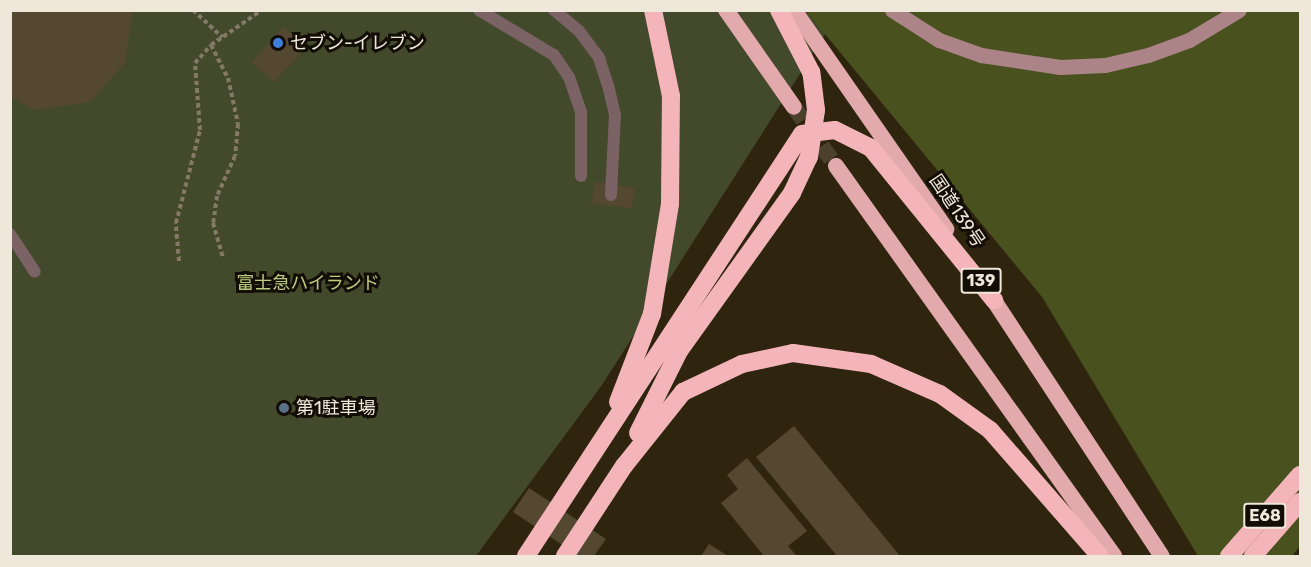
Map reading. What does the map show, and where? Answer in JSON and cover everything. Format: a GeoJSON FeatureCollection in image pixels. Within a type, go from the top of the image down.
{"type":"FeatureCollection","features":[{"type":"Feature","properties":{"kind":"highway"},"geometry":{"type":"LineString","coordinates":[[606,432],[641,346],[664,262],[673,143],[671,96],[653,10]]}},
{"type":"Feature","properties":{"kind":"highway"},"geometry":{"type":"LineString","coordinates":[[726,10],[794,107]]}},
{"type":"Feature","properties":{"kind":"highway"},"geometry":{"type":"LineString","coordinates":[[624,466],[679,351],[792,193],[809,157],[813,131],[811,72],[779,10]]}},
{"type":"Feature","properties":{"kind":"highway","name":"国道139号"},"geometry":{"type":"LineString","coordinates":[[794,10],[994,300],[1162,556]]}},
{"type":"Feature","properties":{"kind":"highway"},"geometry":{"type":"LineString","coordinates":[[525,556],[606,432],[667,345],[792,143],[813,131],[835,130],[871,148],[994,300]]}},
{"type":"Feature","properties":{"kind":"highway","name":"139"},"geometry":{"type":"LineString","coordinates":[[836,166],[1114,556]]}},
{"type":"Feature","properties":{"kind":"highway"},"geometry":{"type":"LineString","coordinates":[[565,556],[624,466],[683,392],[712,375],[764,357],[826,355],[902,375],[940,394],[990,430],[1100,556]]}},
{"type":"Feature","properties":{"kind":"highway","name":"E68"},"geometry":{"type":"LineString","coordinates":[[1229,556],[1300,476]]}},
{"type":"Feature","properties":{"kind":"highway","name":"E68"},"geometry":{"type":"LineString","coordinates":[[1253,556],[1300,502]]}},
{"type":"Feature","properties":{"kind":"main road"},"geometry":{"type":"LineString","coordinates":[[892,10],[939,40],[971,51],[1060,67],[1105,65],[1148,56],[1189,40],[1239,10]]}},
{"type":"Feature","properties":{"kind":"lane"},"geometry":{"type":"LineString","coordinates":[[479,10],[554,55],[569,77],[581,112],[581,176]]}},
{"type":"Feature","properties":{"kind":"lane"},"geometry":{"type":"LineString","coordinates":[[554,10],[579,31],[599,58],[609,89],[615,115],[611,195]]}},
{"type":"Feature","properties":{"kind":"lane"},"geometry":{"type":"LineString","coordinates":[[10,234],[35,272]]}},
{"type":"Feature","properties":{"kind":"path"},"geometry":{"type":"LineString","coordinates":[[193,10],[222,37]]}},
{"type":"Feature","properties":{"kind":"path"},"geometry":{"type":"LineString","coordinates":[[179,261],[176,223],[200,130],[193,77],[195,63],[211,45],[262,10]]}},
{"type":"Feature","properties":{"kind":"path"},"geometry":{"type":"LineString","coordinates":[[211,45],[228,78],[238,124],[235,156],[218,196],[213,223],[223,258]]}},
{"type":"Feature","properties":{"kind":"green space","name":"富士急ハイランド"},"geometry":{"type":"Polygon","coordinates":[[[10,11],[840,11],[602,385],[476,556],[11,556],[10,11]]]}},
{"type":"Feature","properties":{"kind":"green space"},"geometry":{"type":"Polygon","coordinates":[[[806,11],[1300,11],[1300,546],[1292,556],[1198,556],[1042,297],[806,11]]]}},
{"type":"Feature","properties":{"kind":"building"},"geometry":{"type":"Polygon","coordinates":[[[10,10],[133,10],[125,63],[90,102],[36,110],[10,97],[10,10]]]}},
{"type":"Feature","properties":{"kind":"building"},"geometry":{"type":"Polygon","coordinates":[[[284,27],[306,48],[274,82],[252,62],[284,27]]]}},
{"type":"Feature","properties":{"kind":"building"},"geometry":{"type":"Polygon","coordinates":[[[594,182],[635,188],[632,208],[592,203],[594,182]]]}},
{"type":"Feature","properties":{"kind":"building"},"geometry":{"type":"Polygon","coordinates":[[[794,426],[900,556],[837,556],[756,457],[794,426]]]}},
{"type":"Feature","properties":{"kind":"building"},"geometry":{"type":"Polygon","coordinates":[[[747,458],[807,531],[788,546],[797,556],[764,556],[721,503],[738,489],[727,475],[747,458]]]}},
{"type":"Feature","properties":{"kind":"building"},"geometry":{"type":"Polygon","coordinates":[[[529,488],[606,539],[594,556],[579,556],[513,512],[529,488]]]}},
{"type":"Feature","properties":{"kind":"building"},"geometry":{"type":"Polygon","coordinates":[[[709,544],[728,556],[701,556],[709,544]]]}},
{"type":"Feature","properties":{"kind":"tunnel"},"geometry":{"type":"LineString","coordinates":[[794,107],[836,166]]}},
{"type":"Feature","properties":{"kind":"place","name":"セブン-イレブン"},"geometry":{"type":"Point","coordinates":[278,43]}},
{"type":"Feature","properties":{"kind":"place","name":"第1駐車場"},"geometry":{"type":"Point","coordinates":[284,408]}}]}
